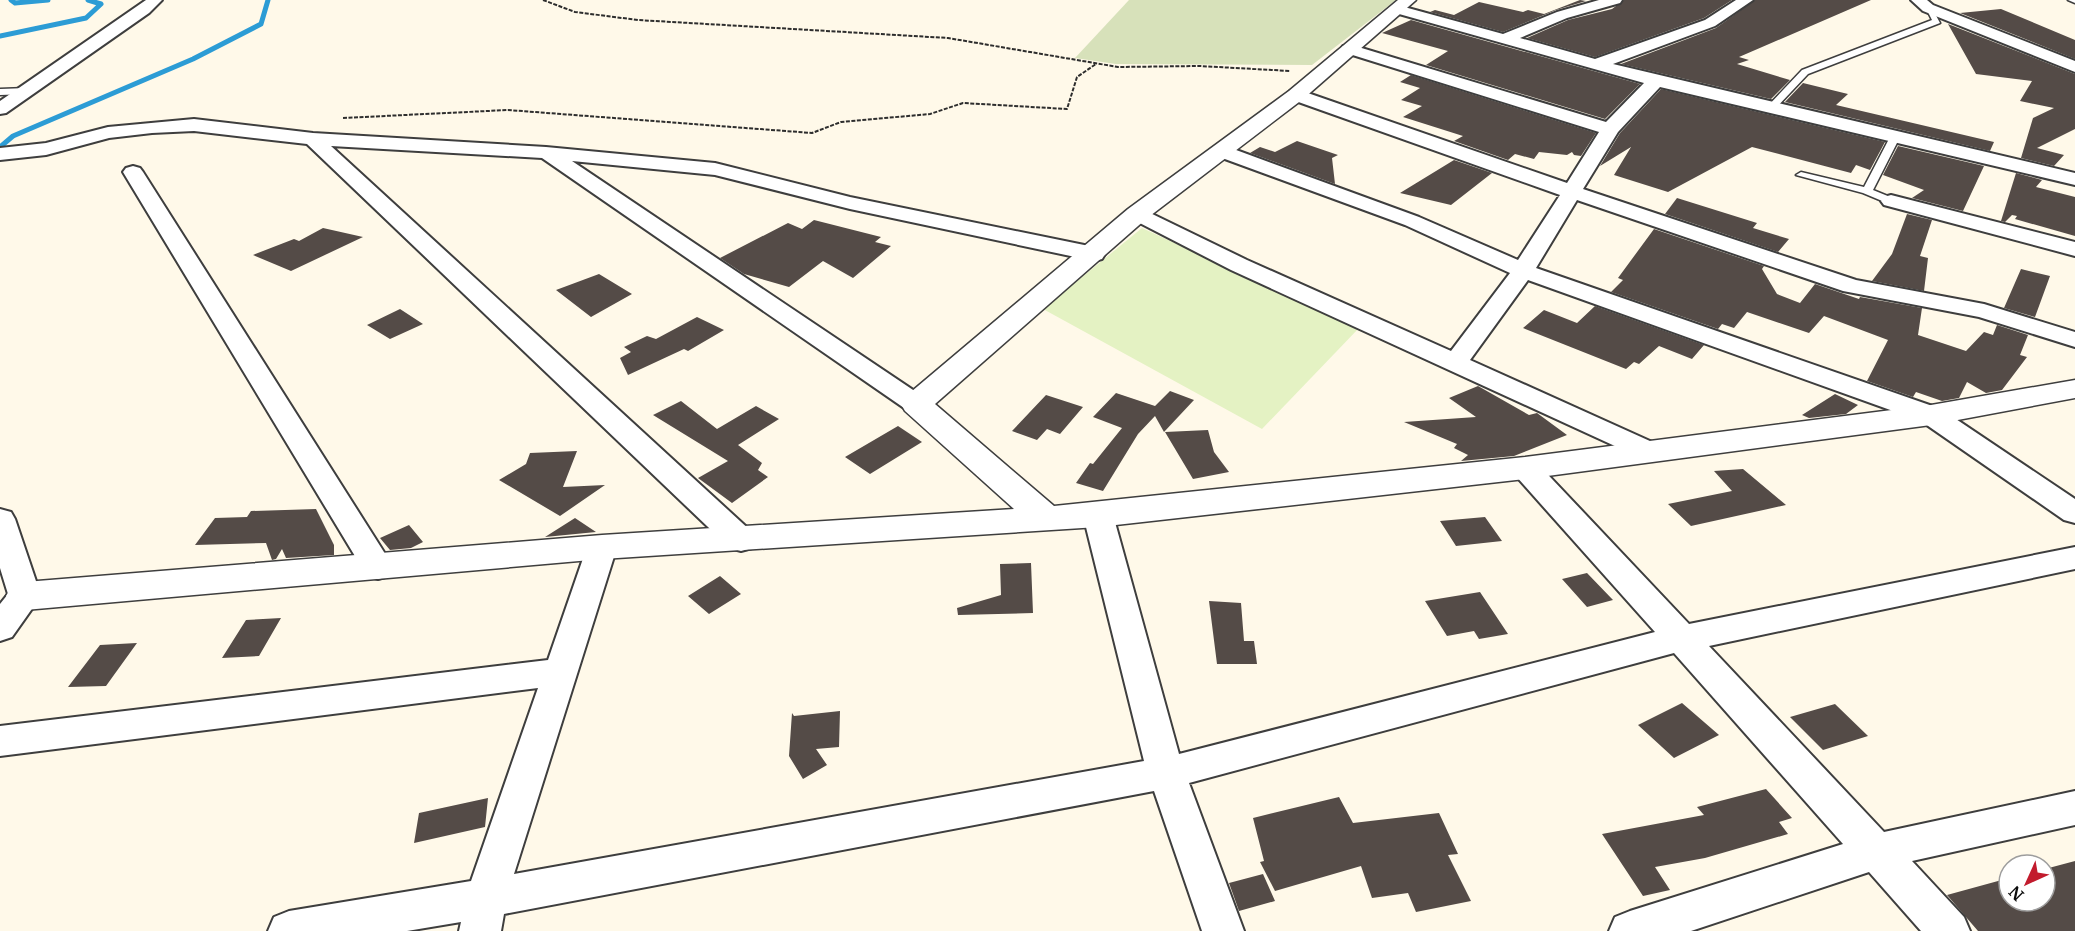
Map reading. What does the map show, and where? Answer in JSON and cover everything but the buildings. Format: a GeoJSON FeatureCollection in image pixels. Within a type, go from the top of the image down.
{"type":"FeatureCollection","features":[{"type":"Feature","properties":{"kind":"street"},"geometry":{"type":"LineString","coordinates":[[0,109],[144,10],[155,0]]}},
{"type":"Feature","properties":{"kind":"street"},"geometry":{"type":"LineString","coordinates":[[1504,39],[1562,15],[1615,0]]}},
{"type":"Feature","properties":{"kind":"street"},"geometry":{"type":"LineString","coordinates":[[1597,64],[1710,23],[1746,0]]}},
{"type":"Feature","properties":{"kind":"street"},"geometry":{"type":"LineString","coordinates":[[1923,2],[2075,67]]}},
{"type":"Feature","properties":{"kind":"street"},"geometry":{"type":"LineString","coordinates":[[916,404],[1094,254],[1137,214],[1296,95],[1403,5],[1504,39],[1656,81],[2075,179]]}},
{"type":"Feature","properties":{"kind":"street"},"geometry":{"type":"LineString","coordinates":[[1349,49],[1610,129]]}},
{"type":"Feature","properties":{"kind":"street"},"geometry":{"type":"LineString","coordinates":[[1455,363],[1523,271],[1610,129],[1656,81]]}},
{"type":"Feature","properties":{"kind":"street"},"geometry":{"type":"LineString","coordinates":[[1296,95],[1495,166],[1572,190],[1851,286],[1984,311],[2075,339]]}},
{"type":"Feature","properties":{"kind":"street"},"geometry":{"type":"LineString","coordinates":[[0,154],[46,149],[108,133],[152,127],[194,125],[313,139],[546,153],[715,169],[850,203],[1094,254]]}},
{"type":"Feature","properties":{"kind":"street"},"geometry":{"type":"LineString","coordinates":[[313,139],[741,540]]}},
{"type":"Feature","properties":{"kind":"street"},"geometry":{"type":"LineString","coordinates":[[1221,151],[1412,221],[1523,271],[1931,415],[2075,513]]}},
{"type":"Feature","properties":{"kind":"street"},"geometry":{"type":"LineString","coordinates":[[546,153],[916,404],[1046,518]]}},
{"type":"Feature","properties":{"kind":"street"},"geometry":{"type":"LineString","coordinates":[[133,172],[378,568]]}},
{"type":"Feature","properties":{"kind":"street"},"geometry":{"type":"LineString","coordinates":[[1892,201],[2075,249]]}},
{"type":"Feature","properties":{"kind":"street"},"geometry":{"type":"LineString","coordinates":[[1137,214],[1239,265],[1651,452]]}},
{"type":"Feature","properties":{"kind":"street"},"geometry":{"type":"LineString","coordinates":[[12,597],[378,568],[602,547],[1098,516],[1651,452],[1931,415],[2075,388]]}},
{"type":"Feature","properties":{"kind":"street"},"geometry":{"type":"LineString","coordinates":[[1525,468],[1949,931]]}},
{"type":"Feature","properties":{"kind":"street"},"geometry":{"type":"LineString","coordinates":[[1098,516],[1166,773],[1223,931]]}},
{"type":"Feature","properties":{"kind":"street"},"geometry":{"type":"LineString","coordinates":[[0,519],[12,597],[0,628]]}},
{"type":"Feature","properties":{"kind":"street"},"geometry":{"type":"LineString","coordinates":[[483,914],[602,547]]}},
{"type":"Feature","properties":{"kind":"street"},"geometry":{"type":"LineString","coordinates":[[289,931],[483,914],[1166,773],[1680,639],[2075,558]]}},
{"type":"Feature","properties":{"kind":"street"},"geometry":{"type":"LineString","coordinates":[[0,741],[560,672]]}},
{"type":"Feature","properties":{"kind":"street"},"geometry":{"type":"LineString","coordinates":[[1630,931],[1877,851],[2075,808]]}},
{"type":"Feature","properties":{"kind":"lane"},"geometry":{"type":"LineString","coordinates":[[1771,108],[1805,72],[1937,21],[1923,2]]}},
{"type":"Feature","properties":{"kind":"lane"},"geometry":{"type":"LineString","coordinates":[[0,93],[27,92]]}},
{"type":"Feature","properties":{"kind":"lane"},"geometry":{"type":"LineString","coordinates":[[1867,191],[1895,137]]}},
{"type":"Feature","properties":{"kind":"lane"},"geometry":{"type":"LineString","coordinates":[[1802,175],[1867,191],[1892,201]]}},
{"type":"Feature","properties":{"kind":"path"},"geometry":{"type":"LineString","coordinates":[[543,0],[575,12],[638,20],[948,38],[1096,64],[1147,68],[1200,66],[1321,73]]}},
{"type":"Feature","properties":{"kind":"path"},"geometry":{"type":"LineString","coordinates":[[338,118],[508,110],[812,133],[840,122],[930,114],[963,103],[1067,109],[1077,77],[1096,64]]}},
{"type":"Feature","properties":{"kind":"green space"},"geometry":{"type":"Polygon","coordinates":[[[1129,0],[1396,0],[1312,65],[1116,64],[1075,58],[1129,0]]]}},
{"type":"Feature","properties":{"kind":"green space"},"geometry":{"type":"Polygon","coordinates":[[[1142,228],[1359,328],[1262,429],[1043,309],[1142,228]]]}},
{"type":"Feature","properties":{"kind":"waterway"},"geometry":{"type":"LineString","coordinates":[[11,0],[15,3],[48,0]]}},
{"type":"Feature","properties":{"kind":"waterway"},"geometry":{"type":"LineString","coordinates":[[0,36],[86,18],[101,4],[88,0]]}},
{"type":"Feature","properties":{"kind":"waterway"},"geometry":{"type":"LineString","coordinates":[[0,147],[13,136],[193,59],[261,24],[268,0]]}}]}
